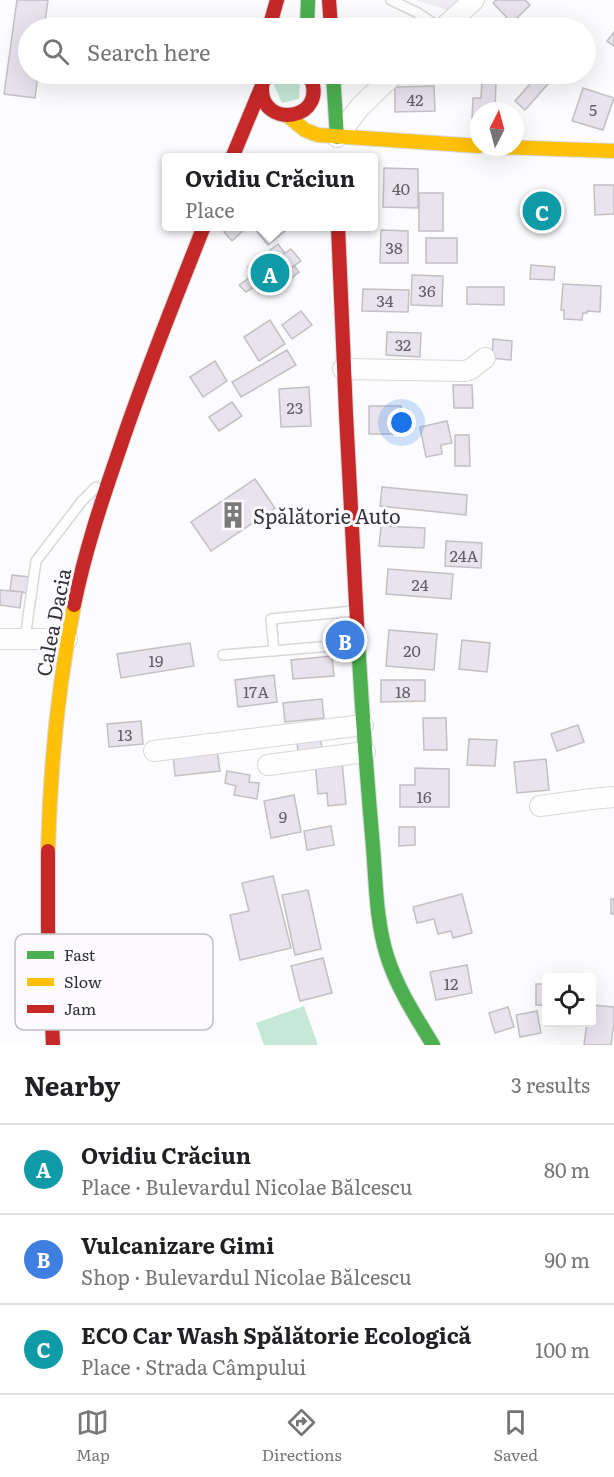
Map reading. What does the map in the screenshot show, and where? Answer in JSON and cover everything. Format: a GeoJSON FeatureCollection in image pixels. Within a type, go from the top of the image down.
{"type":"FeatureCollection","features":[{"type":"Feature","properties":{"kind":"main road"},"geometry":{"type":"LineString","coordinates":[[272,18],[278,0]]}},
{"type":"Feature","properties":{"kind":"main road"},"geometry":{"type":"LineString","coordinates":[[277,18],[278,0]]}},
{"type":"Feature","properties":{"kind":"main road"},"geometry":{"type":"LineString","coordinates":[[307,18],[308,0]]}},
{"type":"Feature","properties":{"kind":"main road"},"geometry":{"type":"LineString","coordinates":[[329,0],[330,18]]}},
{"type":"Feature","properties":{"kind":"main road"},"geometry":{"type":"LineString","coordinates":[[240,137],[254,84]]}},
{"type":"Feature","properties":{"kind":"main road"},"geometry":{"type":"LineString","coordinates":[[262,84],[262,98],[268,107],[307,133],[337,142],[470,146]]}},
{"type":"Feature","properties":{"kind":"main road"},"geometry":{"type":"LineString","coordinates":[[240,137],[249,129],[282,115],[294,115],[305,109],[313,98],[313,84]]}},
{"type":"Feature","properties":{"kind":"main road"},"geometry":{"type":"LineString","coordinates":[[334,84],[337,142]]}},
{"type":"Feature","properties":{"kind":"main road"},"geometry":{"type":"LineString","coordinates":[[234,153],[261,88]]}},
{"type":"Feature","properties":{"kind":"main road"},"geometry":{"type":"LineString","coordinates":[[314,91],[337,142]]}},
{"type":"Feature","properties":{"kind":"main road"},"geometry":{"type":"LineString","coordinates":[[524,148],[614,151]]}},
{"type":"Feature","properties":{"kind":"main road","name":"Calea Dacia"},"geometry":{"type":"LineString","coordinates":[[49,934],[48,835],[53,744],[67,639],[79,580],[110,473],[151,359],[202,231]]}},
{"type":"Feature","properties":{"kind":"main road"},"geometry":{"type":"LineString","coordinates":[[338,231],[356,611],[380,926],[387,956],[399,985],[433,1045]]}},
{"type":"Feature","properties":{"kind":"main road","name":"Calea Dacia"},"geometry":{"type":"LineString","coordinates":[[52,1030],[53,1045]]}},
{"type":"Feature","properties":{"kind":"street"},"geometry":{"type":"LineString","coordinates":[[453,18],[474,0]]}},
{"type":"Feature","properties":{"kind":"street"},"geometry":{"type":"LineString","coordinates":[[337,142],[360,107],[384,84]]}},
{"type":"Feature","properties":{"kind":"street"},"geometry":{"type":"LineString","coordinates":[[343,369],[465,370],[471,369],[485,358]]}},
{"type":"Feature","properties":{"kind":"street"},"geometry":{"type":"LineString","coordinates":[[0,639],[67,639]]}},
{"type":"Feature","properties":{"kind":"street"},"geometry":{"type":"LineString","coordinates":[[154,751],[363,725]]}},
{"type":"Feature","properties":{"kind":"street"},"geometry":{"type":"LineString","coordinates":[[268,765],[365,752]]}},
{"type":"Feature","properties":{"kind":"street"},"geometry":{"type":"LineString","coordinates":[[540,806],[614,797]]}},
{"type":"Feature","properties":{"kind":"lane"},"geometry":{"type":"LineString","coordinates":[[392,0],[426,18]]}},
{"type":"Feature","properties":{"kind":"lane"},"geometry":{"type":"LineString","coordinates":[[25,638],[36,561],[82,501],[110,473]]}},
{"type":"Feature","properties":{"kind":"lane"},"geometry":{"type":"LineString","coordinates":[[274,651],[271,619],[356,611]]}},
{"type":"Feature","properties":{"kind":"lane"},"geometry":{"type":"LineString","coordinates":[[223,655],[358,644]]}},
{"type":"Feature","properties":{"kind":"shaded area"},"geometry":{"type":"Polygon","coordinates":[[[416,0],[462,0],[450,11],[416,0]]]}},
{"type":"Feature","properties":{"kind":"green space"},"geometry":{"type":"Polygon","coordinates":[[[273,84],[300,84],[299,99],[282,103],[273,84]]]}},
{"type":"Feature","properties":{"kind":"green space"},"geometry":{"type":"Polygon","coordinates":[[[304,1006],[318,1045],[264,1045],[256,1023],[304,1006]]]}},
{"type":"Feature","properties":{"kind":"building"},"geometry":{"type":"Polygon","coordinates":[[[17,0],[48,0],[45,18],[18,18],[18,84],[37,84],[35,98],[4,94],[17,0]]]}},
{"type":"Feature","properties":{"kind":"building"},"geometry":{"type":"Polygon","coordinates":[[[496,0],[525,0],[530,5],[517,18],[507,18],[493,3],[496,0]]]}},
{"type":"Feature","properties":{"kind":"building"},"geometry":{"type":"Polygon","coordinates":[[[614,32],[614,46],[607,41],[614,32]]]}},
{"type":"Feature","properties":{"kind":"building"},"geometry":{"type":"Polygon","coordinates":[[[482,84],[496,84],[495,102],[473,102],[473,98],[481,98],[482,84]]]}},
{"type":"Feature","properties":{"kind":"building"},"geometry":{"type":"Polygon","coordinates":[[[530,84],[548,84],[525,110],[524,102],[516,102],[530,84]]]}},
{"type":"Feature","properties":{"kind":"building"},"geometry":{"type":"Polygon","coordinates":[[[434,86],[435,111],[395,112],[395,87],[434,86]]]}},
{"type":"Feature","properties":{"kind":"building"},"geometry":{"type":"Polygon","coordinates":[[[583,88],[614,98],[603,130],[572,121],[583,88]]]}},
{"type":"Feature","properties":{"kind":"building"},"geometry":{"type":"Polygon","coordinates":[[[384,168],[418,169],[418,208],[383,207],[384,168]]]}},
{"type":"Feature","properties":{"kind":"building"},"geometry":{"type":"Polygon","coordinates":[[[594,185],[614,185],[614,214],[595,215],[594,185]]]}},
{"type":"Feature","properties":{"kind":"building"},"geometry":{"type":"Polygon","coordinates":[[[419,193],[443,193],[443,231],[419,231],[419,193]]]}},
{"type":"Feature","properties":{"kind":"building"},"geometry":{"type":"Polygon","coordinates":[[[529,194],[555,196],[554,227],[528,226],[529,194]]]}},
{"type":"Feature","properties":{"kind":"building"},"geometry":{"type":"Polygon","coordinates":[[[381,230],[408,231],[408,263],[380,263],[381,230]]]}},
{"type":"Feature","properties":{"kind":"building"},"geometry":{"type":"Polygon","coordinates":[[[225,231],[243,231],[232,241],[225,231]]]}},
{"type":"Feature","properties":{"kind":"building"},"geometry":{"type":"Polygon","coordinates":[[[257,231],[285,231],[268,245],[257,231]]]}},
{"type":"Feature","properties":{"kind":"building"},"geometry":{"type":"Polygon","coordinates":[[[426,238],[457,238],[457,263],[426,263],[426,238]]]}},
{"type":"Feature","properties":{"kind":"building"},"geometry":{"type":"Polygon","coordinates":[[[278,244],[299,272],[269,295],[248,267],[278,244]]]}},
{"type":"Feature","properties":{"kind":"building"},"geometry":{"type":"Polygon","coordinates":[[[291,249],[301,261],[258,290],[254,287],[246,292],[239,285],[291,249]]]}},
{"type":"Feature","properties":{"kind":"building"},"geometry":{"type":"Polygon","coordinates":[[[531,265],[555,267],[554,280],[530,279],[531,265]]]}},
{"type":"Feature","properties":{"kind":"building"},"geometry":{"type":"Polygon","coordinates":[[[412,275],[443,276],[442,306],[411,305],[412,275]]]}},
{"type":"Feature","properties":{"kind":"building"},"geometry":{"type":"Polygon","coordinates":[[[563,284],[601,286],[600,312],[587,311],[583,313],[582,320],[564,319],[564,310],[561,310],[563,284]]]}},
{"type":"Feature","properties":{"kind":"building"},"geometry":{"type":"Polygon","coordinates":[[[467,287],[504,287],[504,305],[467,304],[467,287]]]}},
{"type":"Feature","properties":{"kind":"building"},"geometry":{"type":"Polygon","coordinates":[[[363,289],[409,290],[408,312],[362,311],[363,289]]]}},
{"type":"Feature","properties":{"kind":"building"},"geometry":{"type":"Polygon","coordinates":[[[301,311],[312,325],[292,339],[282,325],[301,311]]]}},
{"type":"Feature","properties":{"kind":"building"},"geometry":{"type":"Polygon","coordinates":[[[270,320],[285,344],[259,361],[244,337],[270,320]]]}},
{"type":"Feature","properties":{"kind":"building"},"geometry":{"type":"Polygon","coordinates":[[[387,332],[421,333],[420,357],[386,355],[387,332]]]}},
{"type":"Feature","properties":{"kind":"building"},"geometry":{"type":"Polygon","coordinates":[[[493,339],[512,341],[511,360],[492,358],[493,339]]]}},
{"type":"Feature","properties":{"kind":"building"},"geometry":{"type":"Polygon","coordinates":[[[287,350],[296,365],[241,397],[232,382],[287,350]]]}},
{"type":"Feature","properties":{"kind":"building"},"geometry":{"type":"Polygon","coordinates":[[[215,361],[227,381],[203,397],[190,377],[215,361]]]}},
{"type":"Feature","properties":{"kind":"building"},"geometry":{"type":"Polygon","coordinates":[[[453,385],[472,385],[473,408],[454,408],[453,385]]]}},
{"type":"Feature","properties":{"kind":"building"},"geometry":{"type":"Polygon","coordinates":[[[309,387],[311,426],[281,427],[279,389],[309,387]]]}},
{"type":"Feature","properties":{"kind":"building"},"geometry":{"type":"Polygon","coordinates":[[[232,402],[242,416],[219,431],[209,417],[232,402]]]}},
{"type":"Feature","properties":{"kind":"building"},"geometry":{"type":"Polygon","coordinates":[[[369,406],[401,406],[401,434],[369,434],[369,406]]]}},
{"type":"Feature","properties":{"kind":"building"},"geometry":{"type":"Polygon","coordinates":[[[447,421],[452,443],[441,445],[442,454],[426,457],[420,427],[447,421]]]}},
{"type":"Feature","properties":{"kind":"building"},"geometry":{"type":"Polygon","coordinates":[[[455,435],[469,435],[470,466],[455,466],[455,435]]]}},
{"type":"Feature","properties":{"kind":"building","name":"Spălătorie Auto"},"geometry":{"type":"Polygon","coordinates":[[[255,479],[275,508],[211,551],[191,522],[255,479]]]}},
{"type":"Feature","properties":{"kind":"building"},"geometry":{"type":"Polygon","coordinates":[[[382,487],[467,495],[466,515],[380,506],[382,487]]]}},
{"type":"Feature","properties":{"kind":"building"},"geometry":{"type":"Polygon","coordinates":[[[381,526],[425,528],[424,548],[379,546],[381,526]]]}},
{"type":"Feature","properties":{"kind":"building"},"geometry":{"type":"Polygon","coordinates":[[[446,541],[482,543],[481,568],[445,566],[446,541]]]}},
{"type":"Feature","properties":{"kind":"building"},"geometry":{"type":"Polygon","coordinates":[[[388,569],[453,574],[451,599],[386,594],[388,569]]]}},
{"type":"Feature","properties":{"kind":"building"},"geometry":{"type":"Polygon","coordinates":[[[12,575],[29,577],[27,593],[10,591],[12,575]]]}},
{"type":"Feature","properties":{"kind":"building"},"geometry":{"type":"Polygon","coordinates":[[[0,590],[22,592],[20,608],[0,605],[0,590]]]}},
{"type":"Feature","properties":{"kind":"building"},"geometry":{"type":"Polygon","coordinates":[[[389,630],[437,634],[434,670],[386,666],[389,630]]]}},
{"type":"Feature","properties":{"kind":"building"},"geometry":{"type":"Polygon","coordinates":[[[462,640],[490,643],[487,672],[459,669],[462,640]]]}},
{"type":"Feature","properties":{"kind":"building"},"geometry":{"type":"Polygon","coordinates":[[[190,643],[194,666],[121,678],[117,654],[190,643]]]}},
{"type":"Feature","properties":{"kind":"building"},"geometry":{"type":"Polygon","coordinates":[[[332,656],[334,676],[293,679],[291,660],[332,656]]]}},
{"type":"Feature","properties":{"kind":"building"},"geometry":{"type":"Polygon","coordinates":[[[274,675],[277,702],[238,707],[235,680],[274,675]]]}},
{"type":"Feature","properties":{"kind":"building"},"geometry":{"type":"Polygon","coordinates":[[[381,680],[425,680],[425,701],[381,702],[381,680]]]}},
{"type":"Feature","properties":{"kind":"building"},"geometry":{"type":"Polygon","coordinates":[[[322,699],[324,718],[285,722],[283,703],[322,699]]]}},
{"type":"Feature","properties":{"kind":"building"},"geometry":{"type":"Polygon","coordinates":[[[423,718],[446,718],[447,750],[424,750],[423,718]]]}},
{"type":"Feature","properties":{"kind":"building"},"geometry":{"type":"Polygon","coordinates":[[[141,721],[143,744],[109,747],[107,724],[141,721]]]}},
{"type":"Feature","properties":{"kind":"building"},"geometry":{"type":"Polygon","coordinates":[[[578,725],[584,742],[557,751],[551,734],[578,725]]]}},
{"type":"Feature","properties":{"kind":"building"},"geometry":{"type":"Polygon","coordinates":[[[321,739],[322,752],[298,754],[297,740],[321,739]]]}},
{"type":"Feature","properties":{"kind":"building"},"geometry":{"type":"Polygon","coordinates":[[[469,739],[497,740],[495,766],[467,765],[469,739]]]}},
{"type":"Feature","properties":{"kind":"building"},"geometry":{"type":"Polygon","coordinates":[[[217,749],[220,771],[175,776],[173,754],[217,749]]]}},
{"type":"Feature","properties":{"kind":"building"},"geometry":{"type":"Polygon","coordinates":[[[546,759],[549,790],[517,793],[514,762],[546,759]]]}},
{"type":"Feature","properties":{"kind":"building"},"geometry":{"type":"Polygon","coordinates":[[[342,761],[346,804],[328,806],[327,793],[318,794],[315,763],[342,761]]]}},
{"type":"Feature","properties":{"kind":"building"},"geometry":{"type":"Polygon","coordinates":[[[415,768],[449,769],[449,807],[400,807],[400,785],[415,785],[415,768]]]}},
{"type":"Feature","properties":{"kind":"building"},"geometry":{"type":"Polygon","coordinates":[[[227,771],[250,775],[249,782],[259,783],[257,799],[234,795],[236,786],[225,783],[227,771]]]}},
{"type":"Feature","properties":{"kind":"building"},"geometry":{"type":"Polygon","coordinates":[[[294,795],[301,832],[271,838],[264,801],[294,795]]]}},
{"type":"Feature","properties":{"kind":"building"},"geometry":{"type":"Polygon","coordinates":[[[331,826],[334,845],[307,850],[304,831],[331,826]]]}},
{"type":"Feature","properties":{"kind":"building"},"geometry":{"type":"Polygon","coordinates":[[[399,827],[415,827],[415,845],[399,846],[399,827]]]}},
{"type":"Feature","properties":{"kind":"building"},"geometry":{"type":"Polygon","coordinates":[[[273,876],[291,948],[240,960],[230,915],[249,911],[242,883],[273,876]]]}},
{"type":"Feature","properties":{"kind":"building"},"geometry":{"type":"Polygon","coordinates":[[[308,890],[321,949],[295,955],[282,895],[308,890]]]}},
{"type":"Feature","properties":{"kind":"building"},"geometry":{"type":"Polygon","coordinates":[[[462,894],[472,933],[453,938],[451,931],[438,934],[434,919],[417,923],[413,907],[462,894]]]}},
{"type":"Feature","properties":{"kind":"building"},"geometry":{"type":"Polygon","coordinates":[[[611,899],[614,899],[614,914],[611,914],[611,899]]]}},
{"type":"Feature","properties":{"kind":"building"},"geometry":{"type":"Polygon","coordinates":[[[323,958],[332,993],[300,1001],[291,966],[323,958]]]}},
{"type":"Feature","properties":{"kind":"building"},"geometry":{"type":"Polygon","coordinates":[[[467,965],[472,993],[436,1000],[430,972],[467,965]]]}},
{"type":"Feature","properties":{"kind":"building"},"geometry":{"type":"Polygon","coordinates":[[[536,984],[542,984],[542,1005],[536,1005],[536,984]]]}},
{"type":"Feature","properties":{"kind":"building"},"geometry":{"type":"Polygon","coordinates":[[[596,1005],[614,1007],[611,1045],[584,1045],[586,1027],[596,1027],[596,1005]]]}},
{"type":"Feature","properties":{"kind":"building"},"geometry":{"type":"Polygon","coordinates":[[[508,1007],[514,1027],[495,1033],[489,1013],[508,1007]]]}},
{"type":"Feature","properties":{"kind":"building"},"geometry":{"type":"Polygon","coordinates":[[[537,1011],[541,1033],[520,1037],[516,1015],[537,1011]]]}},
{"type":"Feature","properties":{"kind":"traffic: fast"},"geometry":{"type":"LineString","coordinates":[[307,18],[308,0]]}},
{"type":"Feature","properties":{"kind":"traffic: fast"},"geometry":{"type":"LineString","coordinates":[[334,84],[337,137]]}},
{"type":"Feature","properties":{"kind":"traffic: fast"},"geometry":{"type":"LineString","coordinates":[[358,642],[381,929],[387,956],[396,979],[433,1045]]}},
{"type":"Feature","properties":{"kind":"traffic: slow"},"geometry":{"type":"LineString","coordinates":[[288,116],[305,130],[318,135],[470,145]]}},
{"type":"Feature","properties":{"kind":"traffic: slow"},"geometry":{"type":"LineString","coordinates":[[524,148],[614,151]]}},
{"type":"Feature","properties":{"kind":"traffic: slow"},"geometry":{"type":"LineString","coordinates":[[48,851],[56,727],[63,666],[74,605]]}},
{"type":"Feature","properties":{"kind":"traffic: jam"},"geometry":{"type":"LineString","coordinates":[[272,18],[277,0]]}},
{"type":"Feature","properties":{"kind":"traffic: jam"},"geometry":{"type":"LineString","coordinates":[[329,0],[330,18]]}},
{"type":"Feature","properties":{"kind":"traffic: jam"},"geometry":{"type":"LineString","coordinates":[[263,84],[264,101],[272,110],[282,114],[293,114],[304,110],[311,102],[314,90],[312,84]]}},
{"type":"Feature","properties":{"kind":"traffic: jam"},"geometry":{"type":"LineString","coordinates":[[234,153],[261,88]]}},
{"type":"Feature","properties":{"kind":"traffic: jam"},"geometry":{"type":"LineString","coordinates":[[74,605],[83,565],[107,487],[160,337],[202,231]]}},
{"type":"Feature","properties":{"kind":"traffic: jam"},"geometry":{"type":"LineString","coordinates":[[338,231],[358,642]]}},
{"type":"Feature","properties":{"kind":"traffic: jam"},"geometry":{"type":"LineString","coordinates":[[48,851],[48,934]]}},
{"type":"Feature","properties":{"kind":"traffic: jam"},"geometry":{"type":"LineString","coordinates":[[52,1030],[53,1045]]}},
{"type":"Feature","properties":{"kind":"place","name":"ECO Car Wash Spălătorie Ecologică"},"geometry":{"type":"Point","coordinates":[542,211]}},
{"type":"Feature","properties":{"kind":"place","name":"Ovidiu Crăciun"},"geometry":{"type":"Point","coordinates":[270,273]}},
{"type":"Feature","properties":{"kind":"place","name":"Spălătorie Auto"},"geometry":{"type":"Point","coordinates":[233,515]}},
{"type":"Feature","properties":{"kind":"place","name":"Vulcanizare Gimi"},"geometry":{"type":"Point","coordinates":[345,640]}}]}
